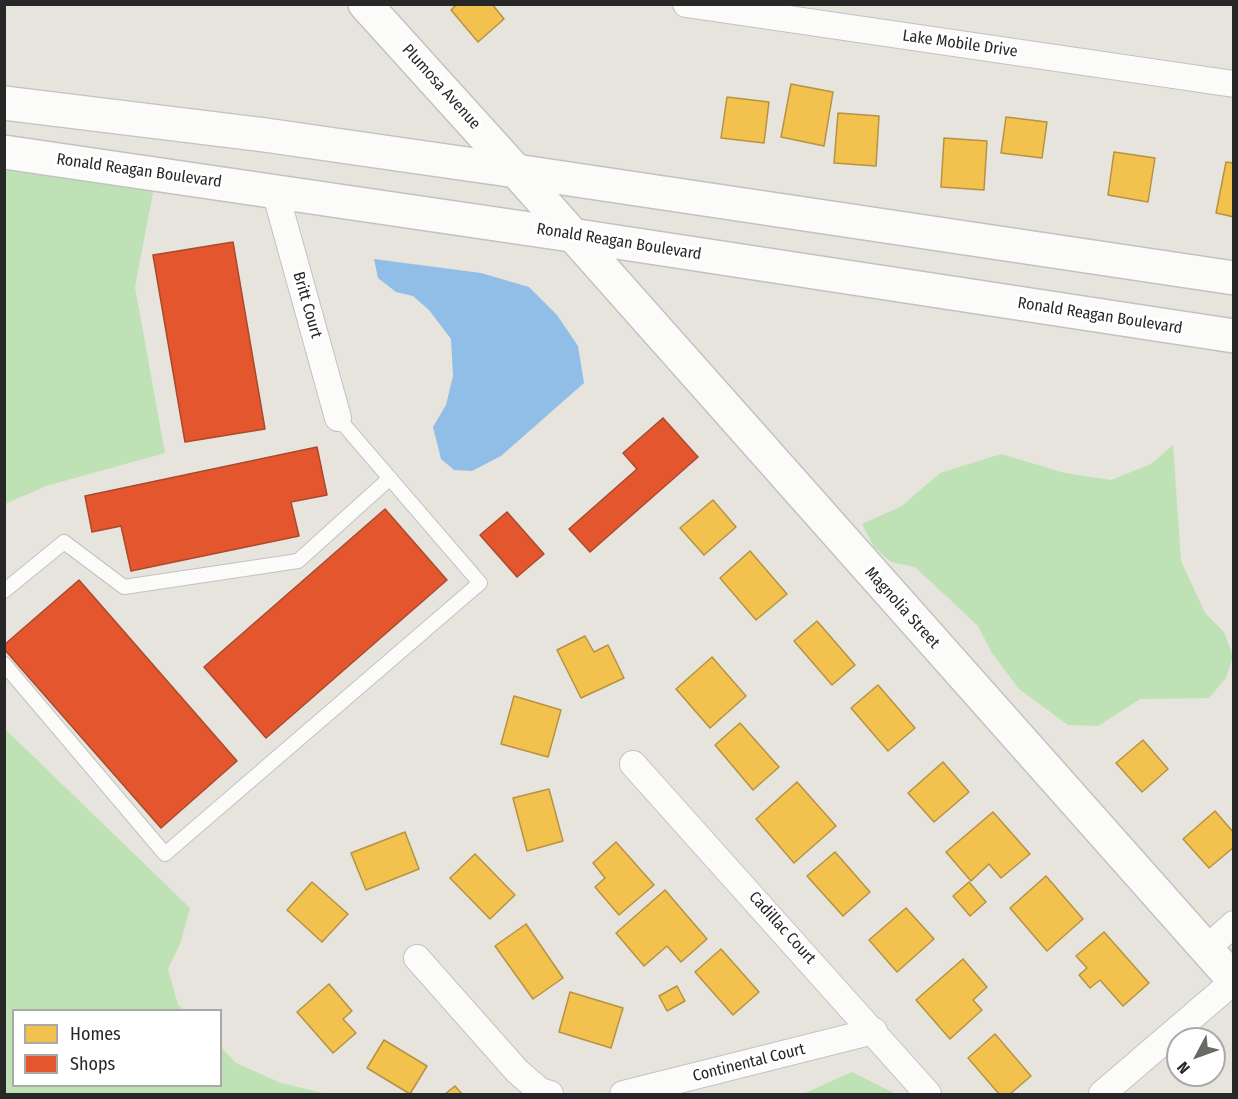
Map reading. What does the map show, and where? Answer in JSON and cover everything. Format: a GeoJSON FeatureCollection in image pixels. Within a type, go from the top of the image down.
{"type":"FeatureCollection","features":[{"type":"Feature","properties":{"kind":"main road","name":"Plumosa Avenue"},"geometry":{"type":"LineString","coordinates":[[365,4],[571,235]]}},
{"type":"Feature","properties":{"kind":"main road"},"geometry":{"type":"LineString","coordinates":[[4,103],[265,135],[1233,278]]}},
{"type":"Feature","properties":{"kind":"main road","name":"Ronald Reagan Boulevard"},"geometry":{"type":"LineString","coordinates":[[4,152],[571,235],[1233,336]]}},
{"type":"Feature","properties":{"kind":"main road","name":"Magnolia Street"},"geometry":{"type":"LineString","coordinates":[[571,235],[1233,981]]}},
{"type":"Feature","properties":{"kind":"street","name":"Lake Mobile Drive"},"geometry":{"type":"LineString","coordinates":[[686,4],[1233,84]]}},
{"type":"Feature","properties":{"kind":"street","name":"Britt Court"},"geometry":{"type":"LineString","coordinates":[[275,191],[338,418]]}},
{"type":"Feature","properties":{"kind":"street","name":"Cadillac Court"},"geometry":{"type":"LineString","coordinates":[[633,764],[874,1031],[928,1095]]}},
{"type":"Feature","properties":{"kind":"street"},"geometry":{"type":"LineString","coordinates":[[1206,949],[1233,924]]}},
{"type":"Feature","properties":{"kind":"street"},"geometry":{"type":"LineString","coordinates":[[417,957],[517,1071],[540,1091],[550,1095]]}},
{"type":"Feature","properties":{"kind":"street"},"geometry":{"type":"LineString","coordinates":[[1102,1095],[1233,981]]}},
{"type":"Feature","properties":{"kind":"street","name":"Continental Court"},"geometry":{"type":"LineString","coordinates":[[623,1095],[874,1031]]}},
{"type":"Feature","properties":{"kind":"lane"},"geometry":{"type":"LineString","coordinates":[[4,664],[165,854],[480,583],[338,418]]}},
{"type":"Feature","properties":{"kind":"lane"},"geometry":{"type":"LineString","coordinates":[[4,591],[64,542],[124,587],[298,561],[390,478]]}},
{"type":"Feature","properties":{"kind":"green space"},"geometry":{"type":"Polygon","coordinates":[[[5,166],[154,187],[135,287],[165,453],[46,486],[5,504],[5,166]]]}},
{"type":"Feature","properties":{"kind":"green space"},"geometry":{"type":"Polygon","coordinates":[[[1173,445],[1181,561],[1205,613],[1224,632],[1233,656],[1226,678],[1209,698],[1140,699],[1098,726],[1068,725],[1019,689],[992,653],[978,626],[915,567],[891,562],[874,547],[862,524],[902,506],[940,473],[1001,454],[1065,473],[1111,480],[1151,464],[1173,445]]]}},
{"type":"Feature","properties":{"kind":"green space"},"geometry":{"type":"Polygon","coordinates":[[[5,729],[190,908],[180,944],[168,969],[178,1005],[183,1009],[12,1009],[12,1087],[222,1087],[222,1048],[236,1063],[281,1083],[327,1094],[5,1094],[5,729]]]}},
{"type":"Feature","properties":{"kind":"green space"},"geometry":{"type":"Polygon","coordinates":[[[852,1072],[896,1094],[803,1094],[852,1072]]]}},
{"type":"Feature","properties":{"kind":"water"},"geometry":{"type":"Polygon","coordinates":[[[374,259],[481,273],[529,287],[557,315],[578,346],[584,383],[501,456],[472,471],[454,470],[441,459],[433,427],[446,405],[453,376],[451,339],[429,310],[413,296],[396,292],[378,278],[374,259]]]}},
{"type":"Feature","properties":{"kind":"building: Homes"},"geometry":{"type":"Polygon","coordinates":[[[457,4],[492,4],[504,19],[478,42],[451,10],[457,4]]]}},
{"type":"Feature","properties":{"kind":"building: Homes"},"geometry":{"type":"Polygon","coordinates":[[[791,84],[833,92],[824,146],[781,137],[791,84]]]}},
{"type":"Feature","properties":{"kind":"building: Homes"},"geometry":{"type":"Polygon","coordinates":[[[727,97],[769,102],[764,143],[721,138],[727,97]]]}},
{"type":"Feature","properties":{"kind":"building: Homes"},"geometry":{"type":"Polygon","coordinates":[[[838,113],[879,116],[876,166],[834,163],[838,113]]]}},
{"type":"Feature","properties":{"kind":"building: Homes"},"geometry":{"type":"Polygon","coordinates":[[[1006,117],[1047,122],[1042,158],[1001,153],[1006,117]]]}},
{"type":"Feature","properties":{"kind":"building: Homes"},"geometry":{"type":"Polygon","coordinates":[[[944,138],[987,141],[984,190],[941,187],[944,138]]]}},
{"type":"Feature","properties":{"kind":"building: Homes"},"geometry":{"type":"Polygon","coordinates":[[[1114,152],[1155,158],[1148,202],[1108,195],[1114,152]]]}},
{"type":"Feature","properties":{"kind":"building: Homes"},"geometry":{"type":"Polygon","coordinates":[[[1226,162],[1234,163],[1234,217],[1216,213],[1226,162]]]}},
{"type":"Feature","properties":{"kind":"building: Homes"},"geometry":{"type":"Polygon","coordinates":[[[713,500],[736,527],[704,555],[680,528],[713,500]]]}},
{"type":"Feature","properties":{"kind":"building: Homes"},"geometry":{"type":"Polygon","coordinates":[[[750,551],[787,594],[756,620],[720,578],[750,551]]]}},
{"type":"Feature","properties":{"kind":"building: Homes"},"geometry":{"type":"Polygon","coordinates":[[[817,621],[855,665],[832,685],[794,641],[817,621]]]}},
{"type":"Feature","properties":{"kind":"building: Homes"},"geometry":{"type":"Polygon","coordinates":[[[585,636],[594,652],[608,645],[624,678],[581,698],[557,650],[585,636]]]}},
{"type":"Feature","properties":{"kind":"building: Homes"},"geometry":{"type":"Polygon","coordinates":[[[712,657],[746,696],[710,728],[676,689],[712,657]]]}},
{"type":"Feature","properties":{"kind":"building: Homes"},"geometry":{"type":"Polygon","coordinates":[[[878,685],[915,728],[888,751],[851,708],[878,685]]]}},
{"type":"Feature","properties":{"kind":"building: Homes"},"geometry":{"type":"Polygon","coordinates":[[[514,696],[561,710],[548,757],[501,744],[514,696]]]}},
{"type":"Feature","properties":{"kind":"building: Homes"},"geometry":{"type":"Polygon","coordinates":[[[740,723],[779,767],[753,790],[715,745],[740,723]]]}},
{"type":"Feature","properties":{"kind":"building: Homes"},"geometry":{"type":"Polygon","coordinates":[[[1143,740],[1168,769],[1142,792],[1116,763],[1143,740]]]}},
{"type":"Feature","properties":{"kind":"building: Homes"},"geometry":{"type":"Polygon","coordinates":[[[943,762],[969,792],[934,822],[908,793],[943,762]]]}},
{"type":"Feature","properties":{"kind":"building: Homes"},"geometry":{"type":"Polygon","coordinates":[[[797,782],[836,826],[794,863],[756,819],[797,782]]]}},
{"type":"Feature","properties":{"kind":"building: Homes"},"geometry":{"type":"Polygon","coordinates":[[[549,789],[563,841],[527,851],[513,798],[549,789]]]}},
{"type":"Feature","properties":{"kind":"building: Homes"},"geometry":{"type":"Polygon","coordinates":[[[1215,811],[1234,833],[1234,847],[1209,868],[1183,839],[1215,811]]]}},
{"type":"Feature","properties":{"kind":"building: Homes"},"geometry":{"type":"Polygon","coordinates":[[[993,812],[1030,854],[1001,878],[989,864],[971,881],[946,852],[993,812]]]}},
{"type":"Feature","properties":{"kind":"building: Homes"},"geometry":{"type":"Polygon","coordinates":[[[405,832],[419,869],[366,890],[351,853],[405,832]]]}},
{"type":"Feature","properties":{"kind":"building: Homes"},"geometry":{"type":"Polygon","coordinates":[[[616,842],[654,885],[619,915],[595,887],[605,878],[593,863],[616,842]]]}},
{"type":"Feature","properties":{"kind":"building: Homes"},"geometry":{"type":"Polygon","coordinates":[[[835,852],[870,892],[843,916],[807,876],[835,852]]]}},
{"type":"Feature","properties":{"kind":"building: Homes"},"geometry":{"type":"Polygon","coordinates":[[[475,854],[515,895],[490,919],[450,878],[475,854]]]}},
{"type":"Feature","properties":{"kind":"building: Homes"},"geometry":{"type":"Polygon","coordinates":[[[1046,876],[1083,919],[1047,951],[1010,908],[1046,876]]]}},
{"type":"Feature","properties":{"kind":"building: Homes"},"geometry":{"type":"Polygon","coordinates":[[[312,882],[348,914],[322,942],[287,910],[312,882]]]}},
{"type":"Feature","properties":{"kind":"building: Homes"},"geometry":{"type":"Polygon","coordinates":[[[969,882],[986,902],[970,916],[953,896],[969,882]]]}},
{"type":"Feature","properties":{"kind":"building: Homes"},"geometry":{"type":"Polygon","coordinates":[[[665,890],[707,939],[681,962],[667,946],[644,966],[616,933],[665,890]]]}},
{"type":"Feature","properties":{"kind":"building: Homes"},"geometry":{"type":"Polygon","coordinates":[[[906,908],[934,939],[897,972],[869,940],[906,908]]]}},
{"type":"Feature","properties":{"kind":"building: Homes"},"geometry":{"type":"Polygon","coordinates":[[[526,924],[563,978],[533,999],[495,946],[526,924]]]}},
{"type":"Feature","properties":{"kind":"building: Homes"},"geometry":{"type":"Polygon","coordinates":[[[1104,932],[1149,983],[1123,1006],[1100,980],[1090,988],[1079,975],[1087,968],[1076,956],[1104,932]]]}},
{"type":"Feature","properties":{"kind":"building: Homes"},"geometry":{"type":"Polygon","coordinates":[[[721,949],[759,992],[733,1015],[695,972],[721,949]]]}},
{"type":"Feature","properties":{"kind":"building: Homes"},"geometry":{"type":"Polygon","coordinates":[[[963,959],[987,987],[973,1000],[982,1010],[950,1039],[916,1000],[963,959]]]}},
{"type":"Feature","properties":{"kind":"building: Homes"},"geometry":{"type":"Polygon","coordinates":[[[329,984],[352,1011],[343,1019],[356,1033],[333,1053],[297,1012],[329,984]]]}},
{"type":"Feature","properties":{"kind":"building: Homes"},"geometry":{"type":"Polygon","coordinates":[[[677,986],[685,1001],[667,1011],[659,996],[677,986]]]}},
{"type":"Feature","properties":{"kind":"building: Homes"},"geometry":{"type":"Polygon","coordinates":[[[570,992],[623,1008],[611,1048],[559,1032],[570,992]]]}},
{"type":"Feature","properties":{"kind":"building: Homes"},"geometry":{"type":"Polygon","coordinates":[[[995,1034],[1031,1076],[1010,1094],[999,1094],[968,1058],[995,1034]]]}},
{"type":"Feature","properties":{"kind":"building: Homes"},"geometry":{"type":"Polygon","coordinates":[[[384,1040],[427,1066],[410,1094],[367,1068],[384,1040]]]}},
{"type":"Feature","properties":{"kind":"building: Homes"},"geometry":{"type":"Polygon","coordinates":[[[455,1086],[462,1094],[445,1094],[455,1086]]]}},
{"type":"Feature","properties":{"kind":"building: Shops"},"geometry":{"type":"Polygon","coordinates":[[[233,242],[265,429],[185,442],[153,255],[233,242]]]}},
{"type":"Feature","properties":{"kind":"building: Shops"},"geometry":{"type":"Polygon","coordinates":[[[663,418],[698,457],[590,552],[569,529],[637,469],[623,453],[663,418]]]}},
{"type":"Feature","properties":{"kind":"building: Shops"},"geometry":{"type":"Polygon","coordinates":[[[317,447],[327,495],[291,502],[299,536],[131,571],[121,526],[92,532],[85,496],[317,447]]]}},
{"type":"Feature","properties":{"kind":"building: Shops"},"geometry":{"type":"Polygon","coordinates":[[[385,509],[447,580],[266,738],[204,667],[385,509]]]}},
{"type":"Feature","properties":{"kind":"building: Shops"},"geometry":{"type":"Polygon","coordinates":[[[507,512],[544,554],[517,577],[480,535],[507,512]]]}},
{"type":"Feature","properties":{"kind":"building: Shops"},"geometry":{"type":"Polygon","coordinates":[[[79,580],[237,761],[161,828],[4,649],[4,645],[79,580]]]}}]}
